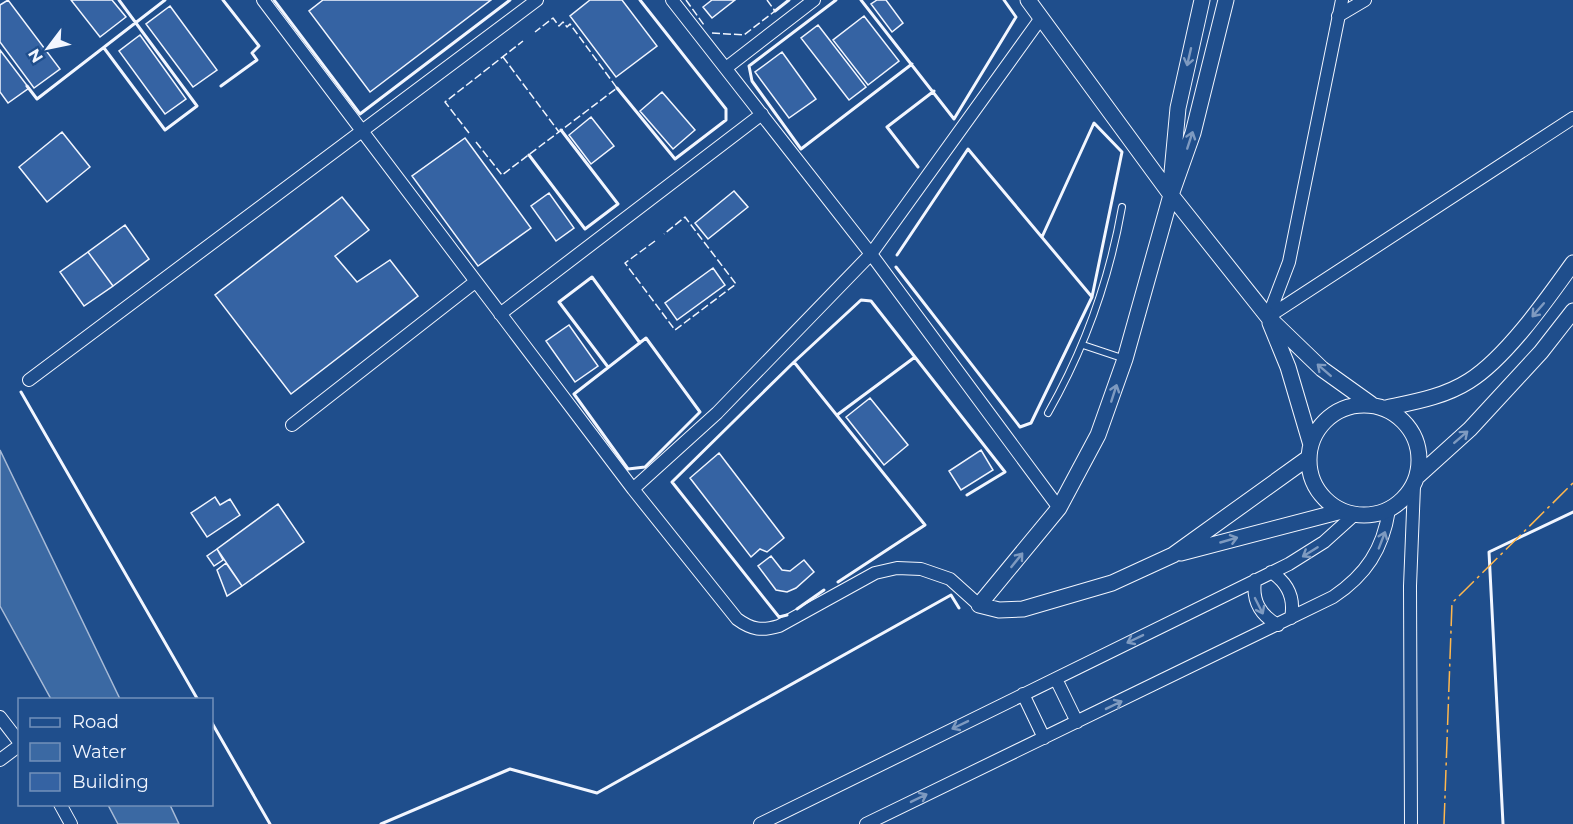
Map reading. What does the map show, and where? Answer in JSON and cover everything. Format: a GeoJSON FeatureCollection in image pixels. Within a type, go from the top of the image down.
{"type":"FeatureCollection","features":[{"type":"Feature","properties":{"kind":"street"},"geometry":{"type":"LineString","coordinates":[[263,0],[633,489],[737,620],[747,627],[763,631],[779,626],[875,573],[897,568],[921,569],[950,579],[980,605],[999,610],[1023,609],[1112,583],[1173,555],[1348,513],[1372,515],[1389,510],[1404,500],[1416,481],[1470,429],[1541,352],[1573,311]]}},
{"type":"Feature","properties":{"kind":"street"},"geometry":{"type":"LineString","coordinates":[[29,380],[537,0]]}},
{"type":"Feature","properties":{"kind":"street"},"geometry":{"type":"LineString","coordinates":[[672,0],[871,254],[1059,508]]}},
{"type":"Feature","properties":{"kind":"street"},"geometry":{"type":"LineString","coordinates":[[726,68],[814,0]]}},
{"type":"Feature","properties":{"kind":"street"},"geometry":{"type":"LineString","coordinates":[[1028,0],[1171,195],[1268,317],[1322,369],[1400,417],[1414,436],[1420,460],[1416,481],[1410,586],[1411,824]]}},
{"type":"Feature","properties":{"kind":"street"},"geometry":{"type":"LineString","coordinates":[[1171,195],[1178,108],[1202,0]]}},
{"type":"Feature","properties":{"kind":"street"},"geometry":{"type":"LineString","coordinates":[[980,605],[1059,508],[1098,435],[1125,359],[1171,195],[1202,102],[1226,0]]}},
{"type":"Feature","properties":{"kind":"street"},"geometry":{"type":"LineString","coordinates":[[1342,0],[1289,262],[1268,317],[1288,367],[1310,451],[1310,474],[1317,489],[1328,502],[1348,513]]}},
{"type":"Feature","properties":{"kind":"street"},"geometry":{"type":"LineString","coordinates":[[1338,16],[1365,0]]}},
{"type":"Feature","properties":{"kind":"street"},"geometry":{"type":"LineString","coordinates":[[633,489],[717,413],[871,254],[1041,18]]}},
{"type":"Feature","properties":{"kind":"street"},"geometry":{"type":"LineString","coordinates":[[500,314],[762,114]]}},
{"type":"Feature","properties":{"kind":"street"},"geometry":{"type":"LineString","coordinates":[[1268,317],[1573,118]]}},
{"type":"Feature","properties":{"kind":"street"},"geometry":{"type":"LineString","coordinates":[[1173,555],[1310,451],[1317,430],[1327,418],[1341,409],[1356,405],[1379,406],[1443,394],[1470,380],[1506,348],[1547,300],[1573,263]]}},
{"type":"Feature","properties":{"kind":"street"},"geometry":{"type":"LineString","coordinates":[[292,425],[475,282]]}},
{"type":"Feature","properties":{"kind":"street"},"geometry":{"type":"LineString","coordinates":[[866,824],[1333,597],[1361,575],[1380,545],[1389,510]]}},
{"type":"Feature","properties":{"kind":"street"},"geometry":{"type":"LineString","coordinates":[[760,824],[1307,554],[1348,513]]}},
{"type":"Feature","properties":{"kind":"street"},"geometry":{"type":"LineString","coordinates":[[1271,572],[1289,591],[1293,609],[1291,618]]}},
{"type":"Feature","properties":{"kind":"street"},"geometry":{"type":"LineString","coordinates":[[1255,580],[1255,598],[1258,607],[1263,615],[1278,625]]}},
{"type":"Feature","properties":{"kind":"street"},"geometry":{"type":"LineString","coordinates":[[1056,679],[1077,723]]}},
{"type":"Feature","properties":{"kind":"street"},"geometry":{"type":"LineString","coordinates":[[1023,694],[1044,738]]}},
{"type":"Feature","properties":{"kind":"street"},"geometry":{"type":"LineString","coordinates":[[0,717],[18,741]]}},
{"type":"Feature","properties":{"kind":"street"},"geometry":{"type":"LineString","coordinates":[[0,760],[18,746]]}},
{"type":"Feature","properties":{"kind":"street"},"geometry":{"type":"LineString","coordinates":[[61,806],[70,824]]}},
{"type":"Feature","properties":{"kind":"lane"},"geometry":{"type":"LineString","coordinates":[[1048,413],[1083,345],[1108,273],[1122,207]]}},
{"type":"Feature","properties":{"kind":"lane"},"geometry":{"type":"LineString","coordinates":[[1083,345],[1125,359]]}},
{"type":"Feature","properties":{"kind":"water"},"geometry":{"type":"Polygon","coordinates":[[[0,450],[120,698],[50,698],[0,606],[0,450]]]}},
{"type":"Feature","properties":{"kind":"water"},"geometry":{"type":"Polygon","coordinates":[[[109,806],[170,806],[179,824],[118,824],[109,806]]]}},
{"type":"Feature","properties":{"kind":"building"},"geometry":{"type":"Polygon","coordinates":[[[8,0],[60,69],[34,88],[0,42],[0,5],[8,0]]]}},
{"type":"Feature","properties":{"kind":"building"},"geometry":{"type":"Polygon","coordinates":[[[71,0],[112,0],[126,17],[100,37],[71,0]]]}},
{"type":"Feature","properties":{"kind":"building"},"geometry":{"type":"Polygon","coordinates":[[[323,0],[491,0],[370,92],[309,11],[323,0]]]}},
{"type":"Feature","properties":{"kind":"building"},"geometry":{"type":"Polygon","coordinates":[[[590,0],[622,0],[657,46],[616,77],[570,16],[590,0]]]}},
{"type":"Feature","properties":{"kind":"building"},"geometry":{"type":"Polygon","coordinates":[[[712,0],[735,0],[712,18],[703,7],[712,0]]]}},
{"type":"Feature","properties":{"kind":"building"},"geometry":{"type":"Polygon","coordinates":[[[877,0],[886,0],[903,23],[892,32],[871,4],[877,0]]]}},
{"type":"Feature","properties":{"kind":"building"},"geometry":{"type":"Polygon","coordinates":[[[170,6],[217,70],[193,87],[146,24],[170,6]]]}},
{"type":"Feature","properties":{"kind":"building"},"geometry":{"type":"Polygon","coordinates":[[[864,16],[899,61],[868,85],[833,40],[864,16]]]}},
{"type":"Feature","properties":{"kind":"building"},"geometry":{"type":"Polygon","coordinates":[[[818,25],[866,87],[849,100],[801,38],[818,25]]]}},
{"type":"Feature","properties":{"kind":"building"},"geometry":{"type":"Polygon","coordinates":[[[140,35],[186,99],[165,114],[119,51],[140,35]]]}},
{"type":"Feature","properties":{"kind":"building"},"geometry":{"type":"Polygon","coordinates":[[[0,50],[29,88],[8,103],[0,92],[0,50]]]}},
{"type":"Feature","properties":{"kind":"building"},"geometry":{"type":"Polygon","coordinates":[[[782,52],[816,99],[789,118],[755,72],[782,52]]]}},
{"type":"Feature","properties":{"kind":"building"},"geometry":{"type":"Polygon","coordinates":[[[662,92],[695,130],[673,149],[640,111],[662,92]]]}},
{"type":"Feature","properties":{"kind":"building"},"geometry":{"type":"Polygon","coordinates":[[[591,117],[614,146],[591,164],[569,135],[591,117]]]}},
{"type":"Feature","properties":{"kind":"building"},"geometry":{"type":"Polygon","coordinates":[[[62,132],[90,167],[47,202],[19,167],[62,132]]]}},
{"type":"Feature","properties":{"kind":"building"},"geometry":{"type":"Polygon","coordinates":[[[465,138],[531,228],[478,266],[412,176],[465,138]]]}},
{"type":"Feature","properties":{"kind":"building"},"geometry":{"type":"Polygon","coordinates":[[[734,191],[748,207],[708,239],[695,223],[734,191]]]}},
{"type":"Feature","properties":{"kind":"building"},"geometry":{"type":"Polygon","coordinates":[[[549,193],[574,228],[556,241],[531,206],[549,193]]]}},
{"type":"Feature","properties":{"kind":"building"},"geometry":{"type":"Polygon","coordinates":[[[342,197],[369,230],[335,256],[357,282],[390,260],[418,296],[291,394],[215,295],[342,197]]]}},
{"type":"Feature","properties":{"kind":"building"},"geometry":{"type":"Polygon","coordinates":[[[125,225],[149,259],[113,286],[88,252],[125,225]]]}},
{"type":"Feature","properties":{"kind":"building"},"geometry":{"type":"Polygon","coordinates":[[[88,252],[113,286],[84,306],[60,272],[88,252]]]}},
{"type":"Feature","properties":{"kind":"building"},"geometry":{"type":"Polygon","coordinates":[[[713,268],[725,285],[677,320],[665,303],[713,268]]]}},
{"type":"Feature","properties":{"kind":"building"},"geometry":{"type":"Polygon","coordinates":[[[569,325],[598,366],[575,382],[546,341],[569,325]]]}},
{"type":"Feature","properties":{"kind":"building"},"geometry":{"type":"Polygon","coordinates":[[[870,398],[908,445],[884,465],[846,417],[870,398]]]}},
{"type":"Feature","properties":{"kind":"building"},"geometry":{"type":"Polygon","coordinates":[[[981,450],[993,470],[961,490],[949,471],[981,450]]]}},
{"type":"Feature","properties":{"kind":"building"},"geometry":{"type":"Polygon","coordinates":[[[719,453],[784,538],[767,552],[760,549],[751,557],[690,478],[719,453]]]}},
{"type":"Feature","properties":{"kind":"building"},"geometry":{"type":"Polygon","coordinates":[[[215,497],[220,505],[230,499],[240,515],[207,537],[191,513],[215,497]]]}},
{"type":"Feature","properties":{"kind":"building"},"geometry":{"type":"Polygon","coordinates":[[[278,504],[304,542],[242,586],[217,549],[278,504]]]}},
{"type":"Feature","properties":{"kind":"building"},"geometry":{"type":"Polygon","coordinates":[[[217,549],[223,560],[214,566],[207,556],[217,549]]]}},
{"type":"Feature","properties":{"kind":"building"},"geometry":{"type":"Polygon","coordinates":[[[771,556],[782,570],[790,571],[804,560],[814,572],[796,588],[787,592],[776,590],[758,566],[771,556]]]}},
{"type":"Feature","properties":{"kind":"building"},"geometry":{"type":"Polygon","coordinates":[[[226,563],[242,586],[227,596],[217,570],[226,563]]]}},
{"type":"Feature","properties":{"kind":"fence"},"geometry":{"type":"LineString","coordinates":[[686,0],[704,25]]}},
{"type":"Feature","properties":{"kind":"fence"},"geometry":{"type":"LineString","coordinates":[[712,33],[744,35],[775,11],[767,0]]}},
{"type":"Feature","properties":{"kind":"fence"},"geometry":{"type":"LineString","coordinates":[[476,142],[502,175],[617,88],[570,24],[567,27],[563,22],[559,26],[553,18],[535,32]]}},
{"type":"Feature","properties":{"kind":"fence"},"geometry":{"type":"LineString","coordinates":[[469,133],[445,102],[523,41]]}},
{"type":"Feature","properties":{"kind":"fence"},"geometry":{"type":"LineString","coordinates":[[503,57],[559,132]]}},
{"type":"Feature","properties":{"kind":"fence"},"geometry":{"type":"LineString","coordinates":[[655,241],[625,263],[675,330],[736,284],[685,217],[664,234]]}},
{"type":"Feature","properties":{"kind":"wall"},"geometry":{"type":"LineString","coordinates":[[104,48],[165,130],[197,106],[119,0]]}},
{"type":"Feature","properties":{"kind":"wall"},"geometry":{"type":"LineString","coordinates":[[27,86],[37,99],[165,0]]}},
{"type":"Feature","properties":{"kind":"wall"},"geometry":{"type":"LineString","coordinates":[[221,86],[257,60],[252,53],[259,46],[223,0]]}},
{"type":"Feature","properties":{"kind":"wall"},"geometry":{"type":"LineString","coordinates":[[274,0],[360,114],[510,0]]}},
{"type":"Feature","properties":{"kind":"wall"},"geometry":{"type":"LineString","coordinates":[[617,88],[675,159],[726,120],[726,109],[640,0]]}},
{"type":"Feature","properties":{"kind":"wall"},"geometry":{"type":"LineString","coordinates":[[775,11],[789,0]]}},
{"type":"Feature","properties":{"kind":"wall"},"geometry":{"type":"LineString","coordinates":[[836,0],[749,66],[752,81],[801,149],[912,64]]}},
{"type":"Feature","properties":{"kind":"wall"},"geometry":{"type":"LineString","coordinates":[[861,0],[954,119],[1016,17],[1004,0]]}},
{"type":"Feature","properties":{"kind":"wall"},"geometry":{"type":"LineString","coordinates":[[918,167],[887,127],[934,91]]}},
{"type":"Feature","properties":{"kind":"wall"},"geometry":{"type":"LineString","coordinates":[[896,267],[1020,427],[1031,423],[1092,297],[1122,152],[1094,123],[1042,237]]}},
{"type":"Feature","properties":{"kind":"wall"},"geometry":{"type":"LineString","coordinates":[[529,155],[585,229],[618,204],[561,130]]}},
{"type":"Feature","properties":{"kind":"wall"},"geometry":{"type":"LineString","coordinates":[[897,255],[968,149],[1092,297]]}},
{"type":"Feature","properties":{"kind":"wall"},"geometry":{"type":"LineString","coordinates":[[608,367],[559,302],[592,277],[640,343]]}},
{"type":"Feature","properties":{"kind":"wall"},"geometry":{"type":"LineString","coordinates":[[794,362],[861,300],[871,301],[1005,472],[967,495]]}},
{"type":"Feature","properties":{"kind":"wall"},"geometry":{"type":"LineString","coordinates":[[646,338],[700,412],[645,467],[628,469],[574,394],[646,338]]}},
{"type":"Feature","properties":{"kind":"wall"},"geometry":{"type":"LineString","coordinates":[[837,415],[915,357]]}},
{"type":"Feature","properties":{"kind":"wall"},"geometry":{"type":"LineString","coordinates":[[787,615],[779,617],[672,482],[794,362],[925,525],[838,582]]}},
{"type":"Feature","properties":{"kind":"wall"},"geometry":{"type":"LineString","coordinates":[[21,392],[197,698]]}},
{"type":"Feature","properties":{"kind":"wall"},"geometry":{"type":"LineString","coordinates":[[1503,824],[1489,552],[1573,512]]}},
{"type":"Feature","properties":{"kind":"wall"},"geometry":{"type":"LineString","coordinates":[[797,609],[824,590]]}},
{"type":"Feature","properties":{"kind":"wall"},"geometry":{"type":"LineString","coordinates":[[381,824],[510,769],[597,793],[951,595],[959,608]]}},
{"type":"Feature","properties":{"kind":"wall"},"geometry":{"type":"LineString","coordinates":[[213,725],[270,824]]}},
{"type":"Feature","properties":{"kind":"power"},"geometry":{"type":"LineString","coordinates":[[1444,824],[1452,603],[1573,483]]}}]}
